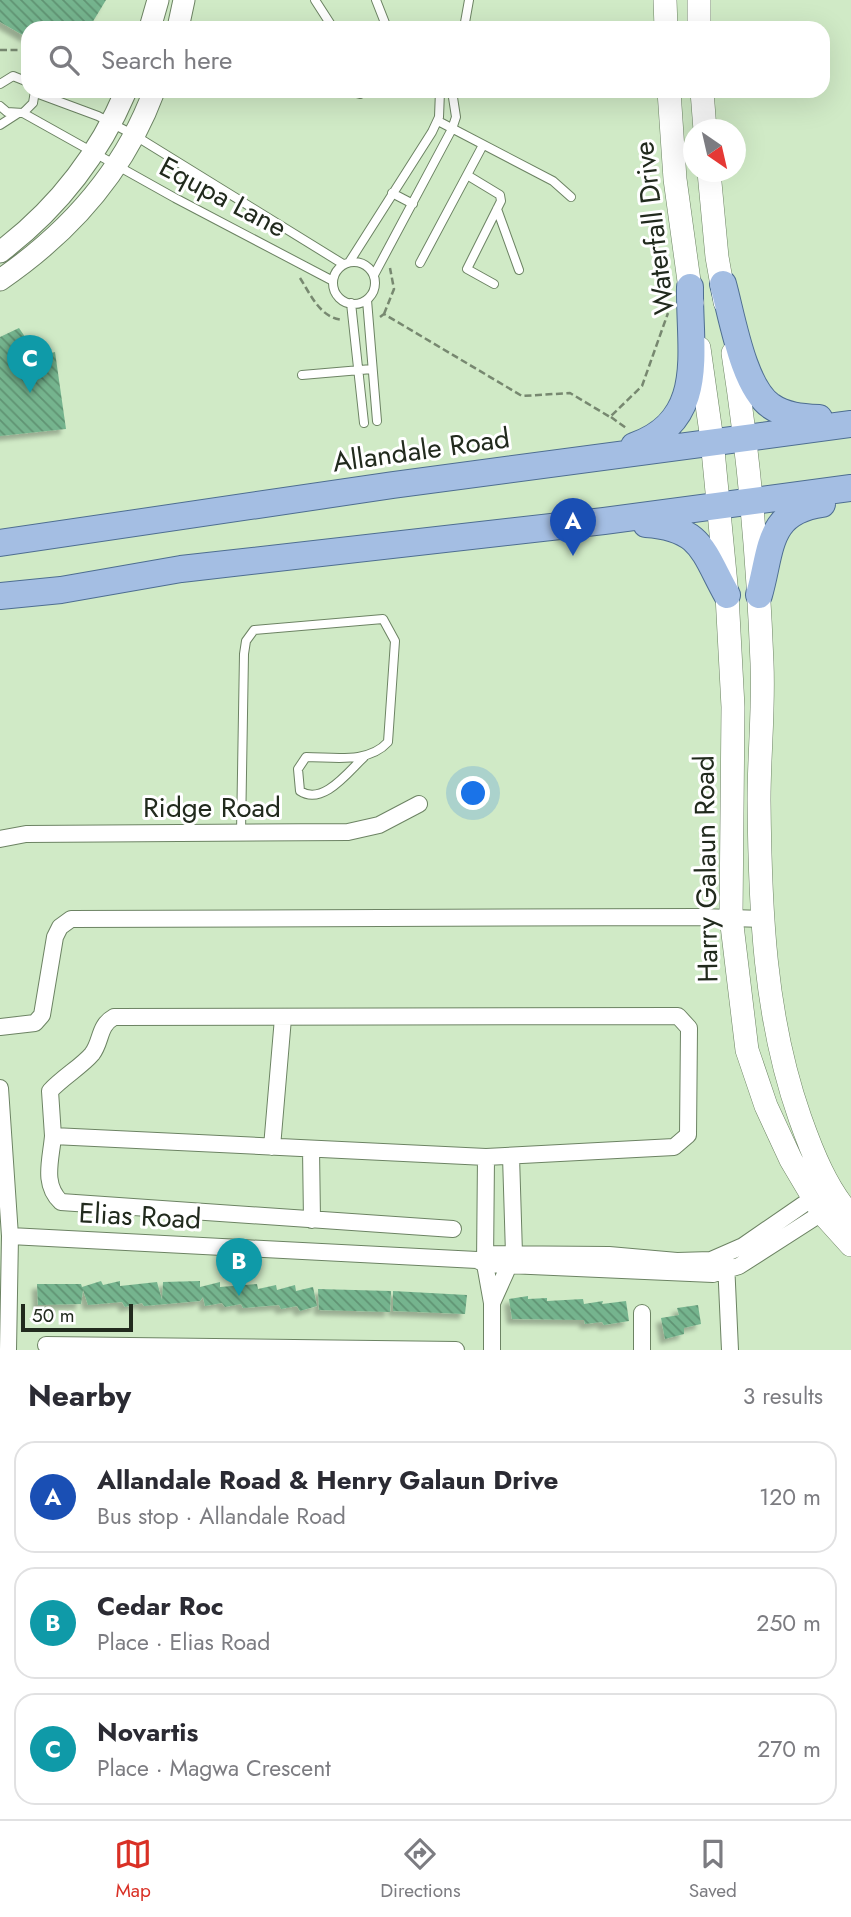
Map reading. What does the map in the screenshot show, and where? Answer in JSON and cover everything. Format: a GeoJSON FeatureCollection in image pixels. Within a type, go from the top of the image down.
{"type":"FeatureCollection","features":[{"type":"Feature","properties":{"kind":"main road"},"geometry":{"type":"LineString","coordinates":[[665,0],[666,21]]}},
{"type":"Feature","properties":{"kind":"main road","name":"Waterfall Drive"},"geometry":{"type":"LineString","coordinates":[[669,98],[675,179],[712,440],[716,506]]}},
{"type":"Feature","properties":{"kind":"main road"},"geometry":{"type":"LineString","coordinates":[[703,98],[704,119]]}},
{"type":"Feature","properties":{"kind":"main road"},"geometry":{"type":"LineString","coordinates":[[710,182],[746,436]]}},
{"type":"Feature","properties":{"kind":"main road"},"geometry":{"type":"LineString","coordinates":[[723,284],[748,373],[762,398],[770,406],[794,416],[851,423]]}},
{"type":"Feature","properties":{"kind":"main road"},"geometry":{"type":"LineString","coordinates":[[596,459],[645,442],[673,423],[683,408],[689,384],[690,287]]}},
{"type":"Feature","properties":{"kind":"main road","name":"Allandale Road"},"geometry":{"type":"LineString","coordinates":[[0,543],[393,485],[596,459],[712,440],[851,423]]}},
{"type":"Feature","properties":{"kind":"main road","name":"Harry Galaun Road"},"geometry":{"type":"LineString","coordinates":[[746,436],[759,595],[763,919],[768,989],[785,1067],[808,1140],[831,1203],[851,1245]]}},
{"type":"Feature","properties":{"kind":"main road"},"geometry":{"type":"LineString","coordinates":[[0,596],[61,590],[181,569],[604,520],[851,488]]}},
{"type":"Feature","properties":{"kind":"main road"},"geometry":{"type":"LineString","coordinates":[[759,595],[772,539],[784,519],[801,508],[851,497]]}},
{"type":"Feature","properties":{"kind":"main road","name":"Harry Galaun Road"},"geometry":{"type":"LineString","coordinates":[[716,506],[727,595],[733,707],[731,917],[747,1050],[766,1106],[831,1203]]}},
{"type":"Feature","properties":{"kind":"main road"},"geometry":{"type":"LineString","coordinates":[[604,520],[668,525],[694,538],[703,547],[727,595]]}},
{"type":"Feature","properties":{"kind":"street"},"geometry":{"type":"LineString","coordinates":[[152,21],[158,0]]}},
{"type":"Feature","properties":{"kind":"street"},"geometry":{"type":"LineString","coordinates":[[180,21],[184,0]]}},
{"type":"Feature","properties":{"kind":"street"},"geometry":{"type":"LineString","coordinates":[[0,252],[30,229],[65,193],[111,123],[116,98]]}},
{"type":"Feature","properties":{"kind":"street"},"geometry":{"type":"LineString","coordinates":[[0,280],[34,257],[72,223],[103,188],[134,135],[151,98]]}},
{"type":"Feature","properties":{"kind":"street","name":"Ridge Road"},"geometry":{"type":"LineString","coordinates":[[0,839],[26,834],[348,832],[379,825],[419,804]]}},
{"type":"Feature","properties":{"kind":"street"},"geometry":{"type":"LineString","coordinates":[[0,1027],[35,1023],[42,1015],[55,937],[60,927],[71,919],[763,919]]}},
{"type":"Feature","properties":{"kind":"street"},"geometry":{"type":"LineString","coordinates":[[53,1136],[486,1157],[674,1147],[688,1135],[689,1028],[678,1016],[114,1017],[104,1023],[93,1053],[68,1072],[50,1091],[53,1136],[48,1184],[51,1193],[61,1202],[453,1229]]}},
{"type":"Feature","properties":{"kind":"street"},"geometry":{"type":"LineString","coordinates":[[272,1147],[283,1018]]}},
{"type":"Feature","properties":{"kind":"street"},"geometry":{"type":"LineString","coordinates":[[0,1088],[10,1236],[4,1328],[8,1350]]}},
{"type":"Feature","properties":{"kind":"street"},"geometry":{"type":"LineString","coordinates":[[311,1149],[312,1220]]}},
{"type":"Feature","properties":{"kind":"street"},"geometry":{"type":"LineString","coordinates":[[492,1303],[512,1260],[511,1156]]}},
{"type":"Feature","properties":{"kind":"street"},"geometry":{"type":"LineString","coordinates":[[486,1157],[483,1260],[492,1303],[492,1350]]}},
{"type":"Feature","properties":{"kind":"street","name":"Elias Road"},"geometry":{"type":"LineString","coordinates":[[10,1236],[512,1260],[668,1273],[713,1274],[726,1263],[831,1203]]}},
{"type":"Feature","properties":{"kind":"street"},"geometry":{"type":"LineString","coordinates":[[726,1263],[730,1350]]}},
{"type":"Feature","properties":{"kind":"street"},"geometry":{"type":"LineString","coordinates":[[642,1313],[642,1350]]}},
{"type":"Feature","properties":{"kind":"street"},"geometry":{"type":"LineString","coordinates":[[46,1345],[456,1350]]}},
{"type":"Feature","properties":{"kind":"lane"},"geometry":{"type":"LineString","coordinates":[[315,0],[328,21]]}},
{"type":"Feature","properties":{"kind":"lane"},"geometry":{"type":"LineString","coordinates":[[376,0],[384,21]]}},
{"type":"Feature","properties":{"kind":"lane"},"geometry":{"type":"LineString","coordinates":[[465,21],[469,0]]}},
{"type":"Feature","properties":{"kind":"lane"},"geometry":{"type":"LineString","coordinates":[[0,84],[13,76],[21,79]]}},
{"type":"Feature","properties":{"kind":"lane"},"geometry":{"type":"LineString","coordinates":[[0,125],[33,103],[34,98]]}},
{"type":"Feature","properties":{"kind":"lane","name":"Equpa Lane"},"geometry":{"type":"LineString","coordinates":[[50,98],[134,135],[346,263]]}},
{"type":"Feature","properties":{"kind":"lane"},"geometry":{"type":"LineString","coordinates":[[367,300],[351,303],[336,294],[332,281],[438,121],[440,98]]}},
{"type":"Feature","properties":{"kind":"lane"},"geometry":{"type":"LineString","coordinates":[[374,275],[452,129],[456,117],[453,98]]}},
{"type":"Feature","properties":{"kind":"lane","name":"Equpa Lane"},"geometry":{"type":"LineString","coordinates":[[0,106],[7,112],[20,113],[94,152],[332,281]]}},
{"type":"Feature","properties":{"kind":"lane"},"geometry":{"type":"LineString","coordinates":[[438,121],[553,181],[571,197]]}},
{"type":"Feature","properties":{"kind":"lane"},"geometry":{"type":"LineString","coordinates":[[420,263],[483,145]]}},
{"type":"Feature","properties":{"kind":"lane"},"geometry":{"type":"LineString","coordinates":[[467,175],[496,191],[501,201],[467,269],[472,275],[494,284]]}},
{"type":"Feature","properties":{"kind":"lane"},"geometry":{"type":"LineString","coordinates":[[392,193],[413,204]]}},
{"type":"Feature","properties":{"kind":"lane"},"geometry":{"type":"LineString","coordinates":[[497,209],[519,270]]}},
{"type":"Feature","properties":{"kind":"lane"},"geometry":{"type":"LineString","coordinates":[[346,263],[364,263],[374,275],[375,288],[367,300],[367,319],[377,421]]}},
{"type":"Feature","properties":{"kind":"lane"},"geometry":{"type":"LineString","coordinates":[[351,303],[364,423]]}},
{"type":"Feature","properties":{"kind":"lane"},"geometry":{"type":"LineString","coordinates":[[302,375],[372,369]]}},
{"type":"Feature","properties":{"kind":"lane"},"geometry":{"type":"LineString","coordinates":[[241,833],[244,654],[246,641],[254,630],[383,619],[395,641],[387,742],[379,751],[364,757],[306,757],[298,769],[300,791],[308,796],[318,796],[340,781],[364,757]]}},
{"type":"Feature","properties":{"kind":"path"},"geometry":{"type":"LineString","coordinates":[[0,50],[21,50]]}},
{"type":"Feature","properties":{"kind":"path"},"geometry":{"type":"LineString","coordinates":[[384,314],[394,289],[386,256]]}},
{"type":"Feature","properties":{"kind":"path"},"geometry":{"type":"LineString","coordinates":[[289,272],[301,279],[313,302],[333,319],[353,320]]}},
{"type":"Feature","properties":{"kind":"path"},"geometry":{"type":"LineString","coordinates":[[367,319],[384,314],[522,396],[570,393],[610,417],[642,386],[677,289],[690,287]]}},
{"type":"Feature","properties":{"kind":"building"},"geometry":{"type":"Polygon","coordinates":[[[0,0],[106,0],[93,21],[21,21],[21,34],[0,22],[0,0]]]}},
{"type":"Feature","properties":{"kind":"building"},"geometry":{"type":"Polygon","coordinates":[[[19,328],[38,356],[55,352],[66,429],[0,436],[0,337],[19,328]]]}},
{"type":"Feature","properties":{"kind":"building"},"geometry":{"type":"Polygon","coordinates":[[[101,1281],[103,1285],[120,1281],[120,1286],[157,1282],[162,1300],[163,1282],[200,1281],[200,1287],[220,1282],[220,1287],[257,1284],[258,1289],[276,1285],[277,1290],[295,1285],[296,1291],[313,1287],[317,1306],[300,1311],[297,1306],[281,1309],[279,1305],[243,1308],[241,1304],[225,1307],[222,1303],[205,1306],[203,1297],[200,1301],[144,1306],[142,1303],[125,1307],[122,1302],[88,1305],[83,1290],[81,1304],[38,1305],[37,1284],[81,1284],[82,1287],[101,1281]]]}},
{"type":"Feature","properties":{"kind":"building"},"geometry":{"type":"Polygon","coordinates":[[[318,1289],[391,1291],[390,1312],[319,1310],[318,1289]]]}},
{"type":"Feature","properties":{"kind":"building"},"geometry":{"type":"Polygon","coordinates":[[[393,1291],[467,1295],[465,1314],[393,1311],[393,1291]]]}},
{"type":"Feature","properties":{"kind":"building"},"geometry":{"type":"Polygon","coordinates":[[[528,1296],[528,1299],[547,1298],[547,1301],[583,1299],[584,1304],[626,1301],[629,1321],[604,1325],[602,1322],[585,1324],[584,1320],[512,1319],[509,1299],[528,1296]]]}},
{"type":"Feature","properties":{"kind":"building"},"geometry":{"type":"Polygon","coordinates":[[[698,1305],[701,1324],[684,1328],[684,1334],[665,1339],[661,1318],[679,1315],[677,1308],[698,1305]]]}},
{"type":"Feature","properties":{"kind":"place","name":"Novartis"},"geometry":{"type":"Point","coordinates":[30,393]}},
{"type":"Feature","properties":{"kind":"place","name":"Allandale Road & Henry Galaun Drive"},"geometry":{"type":"Point","coordinates":[573,556]}},
{"type":"Feature","properties":{"kind":"place","name":"Cedar Roc"},"geometry":{"type":"Point","coordinates":[239,1296]}}]}
